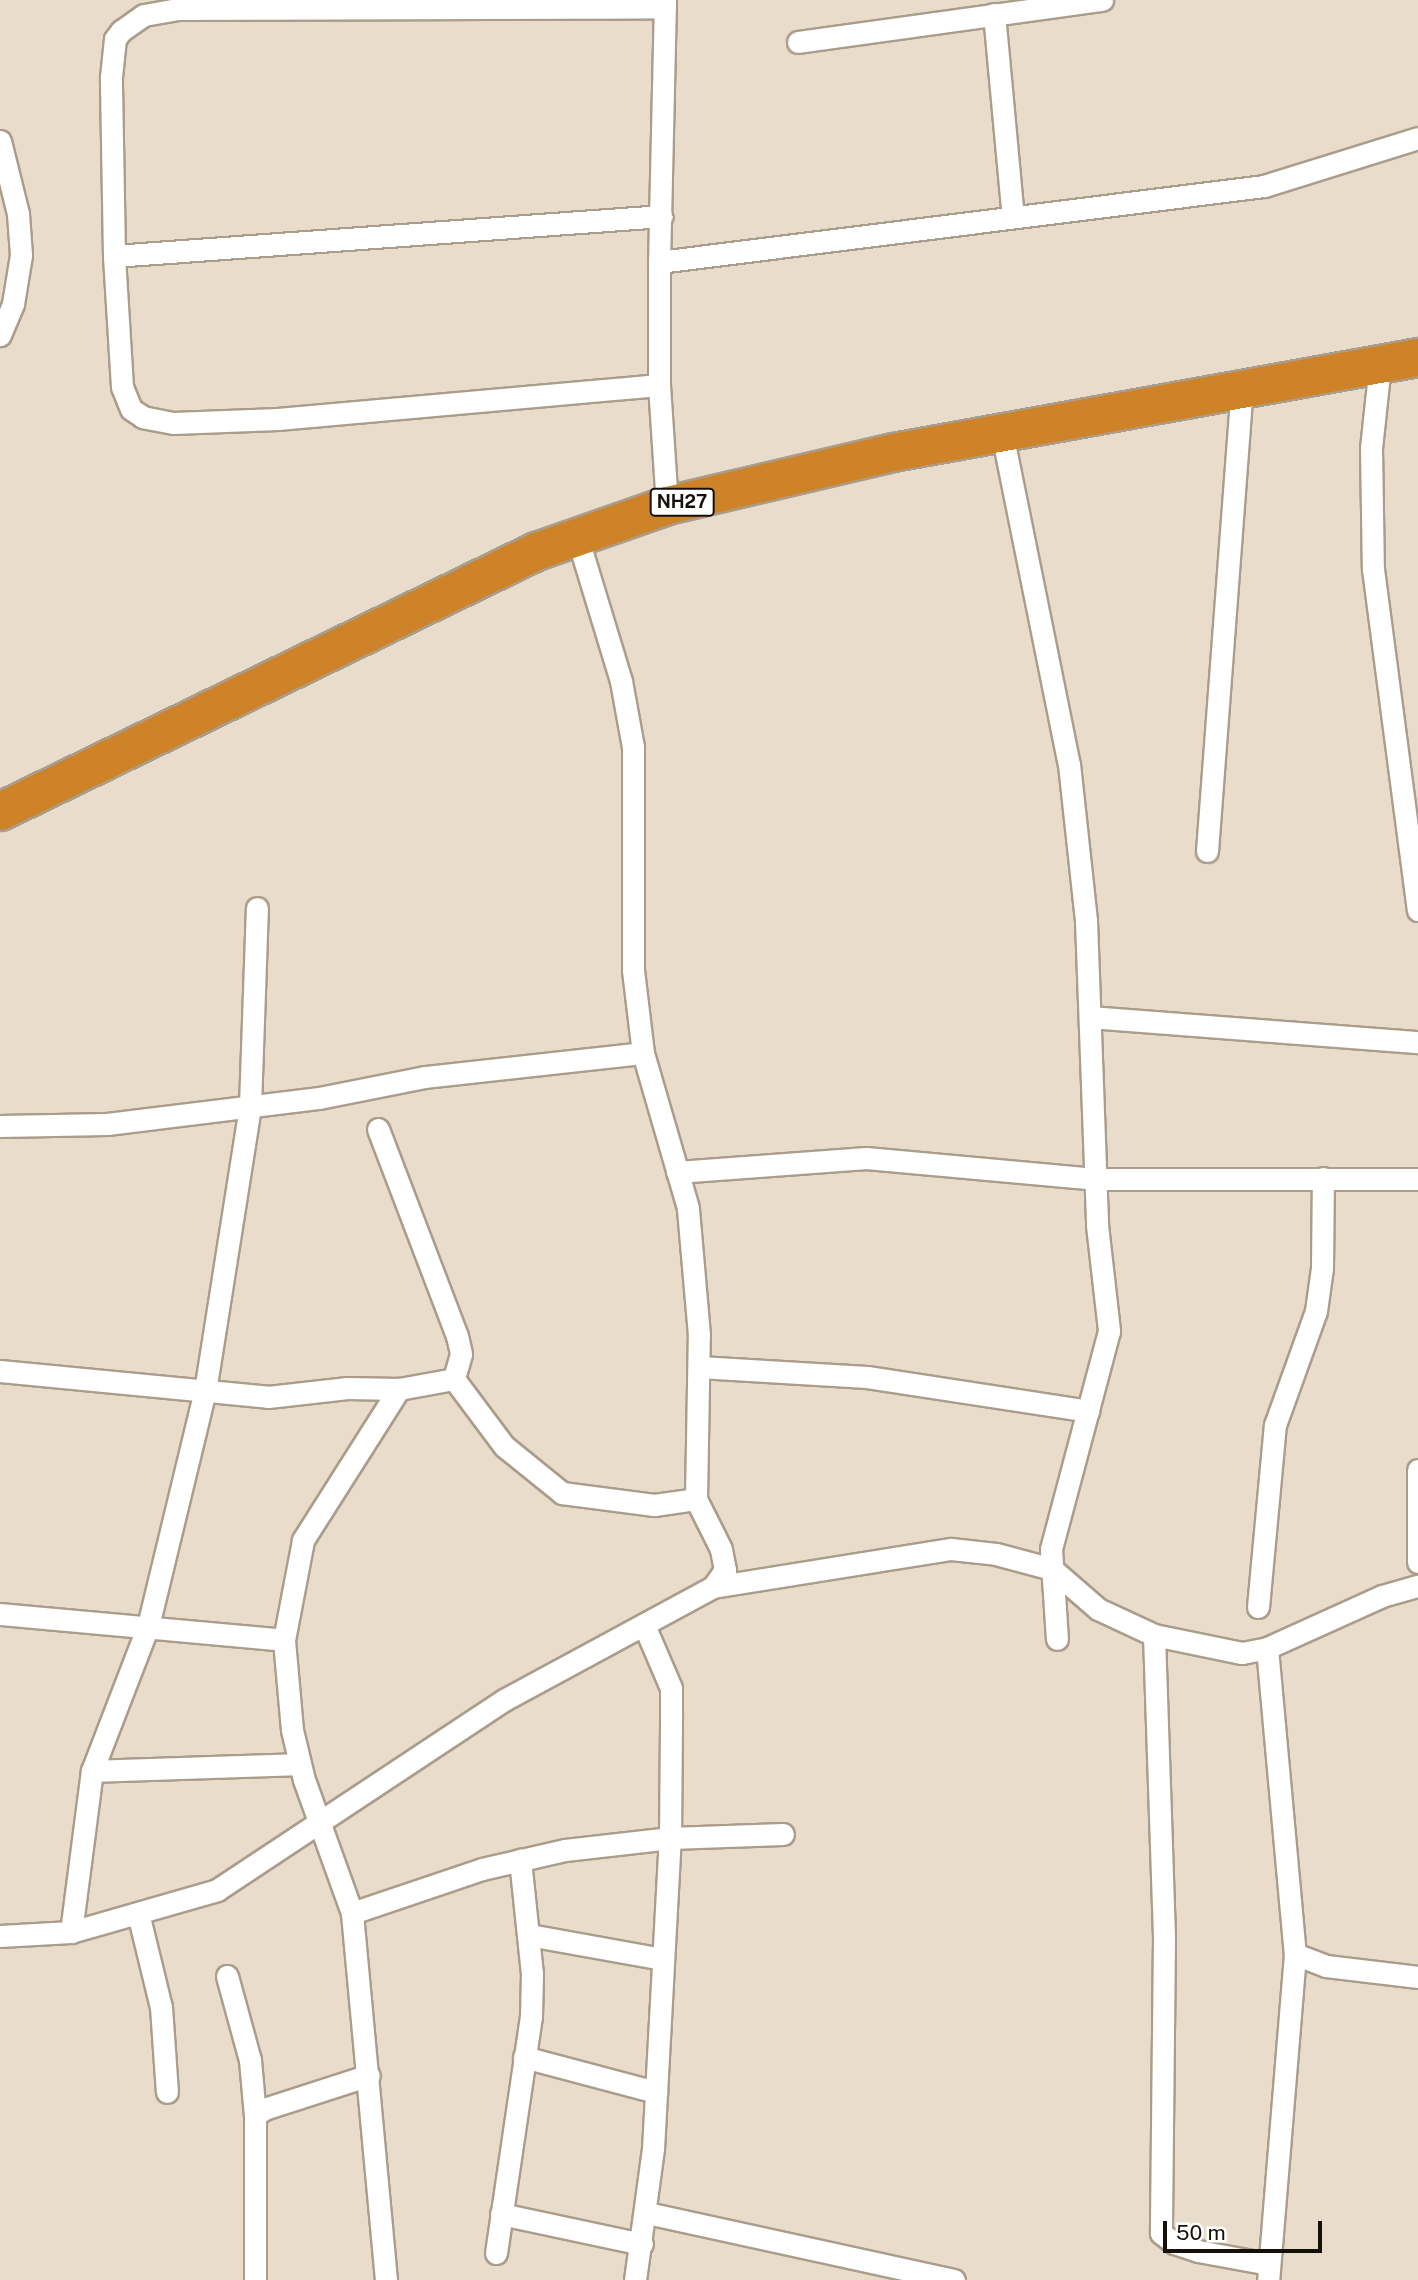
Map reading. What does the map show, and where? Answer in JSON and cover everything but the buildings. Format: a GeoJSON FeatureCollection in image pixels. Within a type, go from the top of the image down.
{"type":"FeatureCollection","features":[{"type":"Feature","properties":{"kind":"highway","name":"NH27"},"geometry":{"type":"LineString","coordinates":[[0,811],[536,551],[667,505],[893,452],[1418,357]]}},
{"type":"Feature","properties":{"kind":"street"},"geometry":{"type":"LineString","coordinates":[[798,42],[1102,0]]}},
{"type":"Feature","properties":{"kind":"street"},"geometry":{"type":"LineString","coordinates":[[659,385],[278,419],[173,423],[143,417],[131,409],[122,387],[114,256],[111,77],[115,38],[144,15],[178,9],[665,3],[659,385],[667,505]]}},
{"type":"Feature","properties":{"kind":"street"},"geometry":{"type":"LineString","coordinates":[[994,14],[1013,217]]}},
{"type":"Feature","properties":{"kind":"street"},"geometry":{"type":"LineString","coordinates":[[659,262],[1264,186],[1418,138]]}},
{"type":"Feature","properties":{"kind":"street"},"geometry":{"type":"LineString","coordinates":[[0,141],[18,214],[21,255],[13,304],[0,335]]}},
{"type":"Feature","properties":{"kind":"street"},"geometry":{"type":"LineString","coordinates":[[114,256],[662,216]]}},
{"type":"Feature","properties":{"kind":"street"},"geometry":{"type":"LineString","coordinates":[[1380,364],[1371,447],[1373,569],[1417,903]]}},
{"type":"Feature","properties":{"kind":"street"},"geometry":{"type":"LineString","coordinates":[[1207,851],[1242,389]]}},
{"type":"Feature","properties":{"kind":"street"},"geometry":{"type":"LineString","coordinates":[[1002,433],[1069,764],[1086,920],[1095,1179],[1109,1331],[1051,1549],[1057,1639]]}},
{"type":"Feature","properties":{"kind":"street"},"geometry":{"type":"LineString","coordinates":[[577,536],[621,681],[633,747],[633,970],[643,1054],[688,1208],[699,1367],[696,1499],[721,1549],[725,1570],[713,1587]]}},
{"type":"Feature","properties":{"kind":"street"},"geometry":{"type":"LineString","coordinates":[[71,1932],[92,1771],[148,1626],[205,1391],[250,1106],[257,908]]}},
{"type":"Feature","properties":{"kind":"street"},"geometry":{"type":"LineString","coordinates":[[1090,1017],[1418,1042]]}},
{"type":"Feature","properties":{"kind":"street"},"geometry":{"type":"LineString","coordinates":[[0,1126],[107,1124],[250,1106],[425,1077],[643,1054]]}},
{"type":"Feature","properties":{"kind":"street"},"geometry":{"type":"LineString","coordinates":[[378,1129],[457,1336],[461,1353],[454,1379]]}},
{"type":"Feature","properties":{"kind":"street"},"geometry":{"type":"LineString","coordinates":[[677,1171],[866,1158],[1095,1179],[1418,1179]]}},
{"type":"Feature","properties":{"kind":"street"},"geometry":{"type":"LineString","coordinates":[[1258,1607],[1275,1424],[1316,1311],[1322,1268],[1323,1178]]}},
{"type":"Feature","properties":{"kind":"street"},"geometry":{"type":"LineString","coordinates":[[699,1367],[867,1377],[1088,1411]]}},
{"type":"Feature","properties":{"kind":"street"},"geometry":{"type":"LineString","coordinates":[[0,1371],[268,1397],[347,1388],[398,1389],[454,1379]]}},
{"type":"Feature","properties":{"kind":"street"},"geometry":{"type":"LineString","coordinates":[[454,1379],[504,1446],[562,1493],[654,1505],[696,1499]]}},
{"type":"Feature","properties":{"kind":"street"},"geometry":{"type":"LineString","coordinates":[[386,2280],[352,1913],[317,1822],[300,1764],[292,1730],[284,1640],[303,1540],[398,1389]]}},
{"type":"Feature","properties":{"kind":"street"},"geometry":{"type":"LineString","coordinates":[[1418,1470],[1418,1562]]}},
{"type":"Feature","properties":{"kind":"street"},"geometry":{"type":"LineString","coordinates":[[0,1937],[71,1932],[217,1890],[504,1700],[713,1587],[951,1549],[996,1554],[1052,1569],[1098,1609],[1154,1635],[1242,1653],[1267,1648],[1382,1596],[1418,1586]]}},
{"type":"Feature","properties":{"kind":"street"},"geometry":{"type":"LineString","coordinates":[[0,1614],[284,1640]]}},
{"type":"Feature","properties":{"kind":"street"},"geometry":{"type":"LineString","coordinates":[[635,2280],[647,2213],[670,1838],[671,1688],[643,1625]]}},
{"type":"Feature","properties":{"kind":"street"},"geometry":{"type":"LineString","coordinates":[[1154,1635],[1164,1937],[1161,2233],[1174,2243],[1269,2272],[1295,1954],[1267,1648]]}},
{"type":"Feature","properties":{"kind":"street"},"geometry":{"type":"LineString","coordinates":[[92,1771],[300,1764]]}},
{"type":"Feature","properties":{"kind":"street"},"geometry":{"type":"LineString","coordinates":[[352,1913],[482,1868],[520,1860],[670,1838],[783,1834]]}},
{"type":"Feature","properties":{"kind":"street"},"geometry":{"type":"LineString","coordinates":[[496,2253],[531,2017],[529,1936],[520,1860]]}},
{"type":"Feature","properties":{"kind":"street"},"geometry":{"type":"LineString","coordinates":[[138,1913],[161,2007],[167,2092]]}},
{"type":"Feature","properties":{"kind":"street"},"geometry":{"type":"LineString","coordinates":[[529,1936],[662,1959]]}},
{"type":"Feature","properties":{"kind":"street"},"geometry":{"type":"LineString","coordinates":[[1295,1954],[1326,1966],[1418,1977]]}},
{"type":"Feature","properties":{"kind":"street"},"geometry":{"type":"LineString","coordinates":[[227,1976],[250,2060],[256,2116],[256,2280]]}},
{"type":"Feature","properties":{"kind":"street"},"geometry":{"type":"LineString","coordinates":[[524,2057],[656,2092]]}},
{"type":"Feature","properties":{"kind":"street"},"geometry":{"type":"LineString","coordinates":[[256,2116],[264,2109],[369,2075]]}},
{"type":"Feature","properties":{"kind":"street"},"geometry":{"type":"LineString","coordinates":[[647,2213],[954,2280]]}},
{"type":"Feature","properties":{"kind":"street"},"geometry":{"type":"LineString","coordinates":[[501,2214],[642,2244]]}}]}
